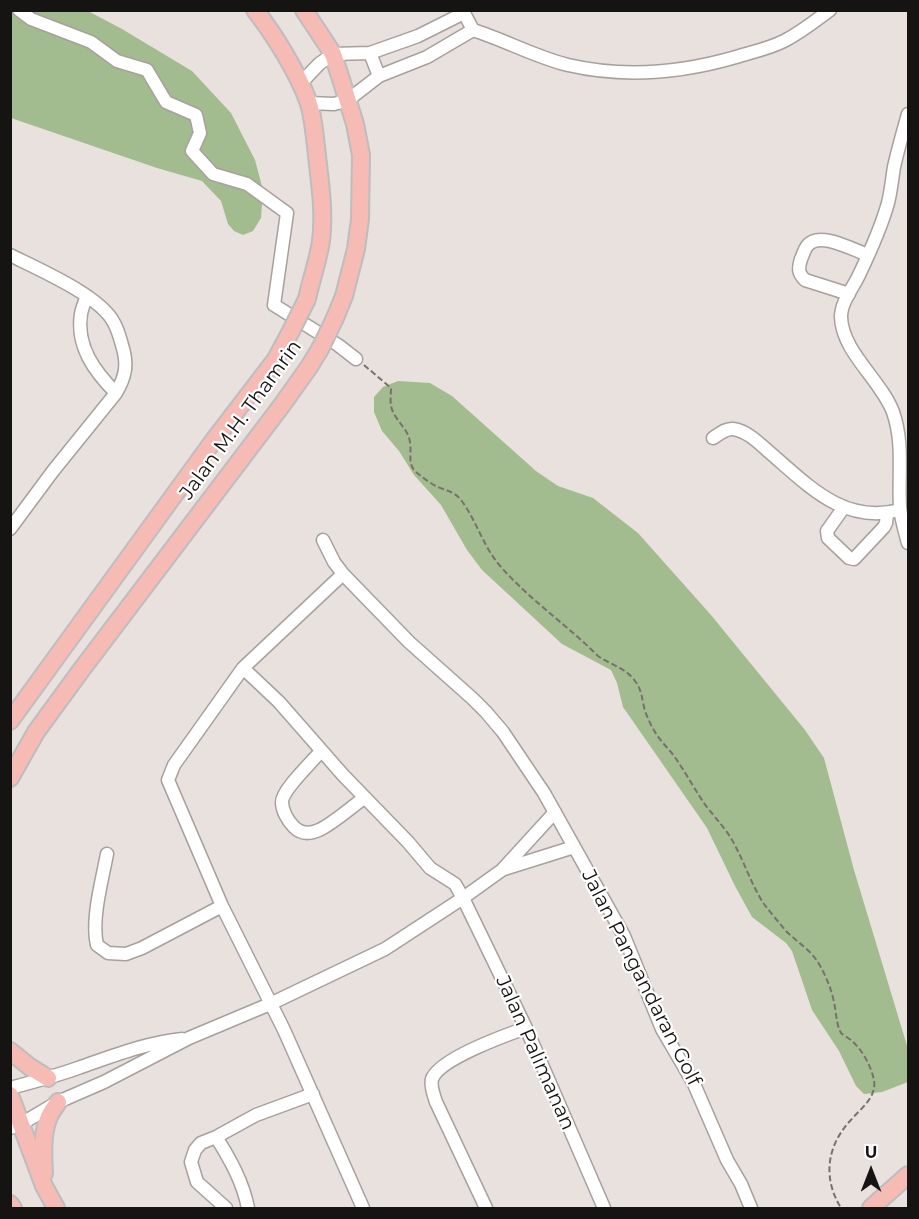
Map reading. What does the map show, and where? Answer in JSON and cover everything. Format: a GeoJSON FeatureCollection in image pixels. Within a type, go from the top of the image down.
{"type":"FeatureCollection","features":[{"type":"Feature","properties":{"kind":"main road","name":"Jalan M.H. Thamrin"},"geometry":{"type":"LineString","coordinates":[[10,721],[50,669],[214,440],[276,359],[306,299],[321,241],[322,215],[309,103],[301,83],[267,25],[255,10]]}},
{"type":"Feature","properties":{"kind":"main road","name":"Jalan M.H. Thamrin"},"geometry":{"type":"LineString","coordinates":[[10,778],[43,723],[309,367],[320,349],[344,296],[356,249],[360,219],[361,155],[356,124],[333,54],[304,10]]}},
{"type":"Feature","properties":{"kind":"main road"},"geometry":{"type":"LineString","coordinates":[[10,1051],[48,1078]]}},
{"type":"Feature","properties":{"kind":"main road"},"geometry":{"type":"LineString","coordinates":[[10,1095],[16,1126],[56,1209]]}},
{"type":"Feature","properties":{"kind":"main road"},"geometry":{"type":"LineString","coordinates":[[44,1186],[45,1127],[48,1116],[58,1102]]}},
{"type":"Feature","properties":{"kind":"main road"},"geometry":{"type":"LineString","coordinates":[[871,1209],[909,1175]]}},
{"type":"Feature","properties":{"kind":"street"},"geometry":{"type":"LineString","coordinates":[[19,10],[31,19],[91,42],[117,61],[147,70],[166,102],[196,115],[200,134],[192,152],[213,174],[247,184],[287,213],[274,305],[356,359]]}},
{"type":"Feature","properties":{"kind":"street"},"geometry":{"type":"LineString","coordinates":[[301,83],[319,64],[333,54],[370,53],[418,36],[465,12],[473,30],[528,52],[567,64],[609,72],[659,72],[715,63],[762,50],[784,40],[830,10]]}},
{"type":"Feature","properties":{"kind":"street"},"geometry":{"type":"LineString","coordinates":[[309,103],[334,104],[348,100],[379,76],[428,57],[473,30]]}},
{"type":"Feature","properties":{"kind":"street"},"geometry":{"type":"LineString","coordinates":[[418,36],[428,57]]}},
{"type":"Feature","properties":{"kind":"street"},"geometry":{"type":"LineString","coordinates":[[370,53],[379,76]]}},
{"type":"Feature","properties":{"kind":"street"},"geometry":{"type":"LineString","coordinates":[[909,114],[901,138],[889,200],[868,255],[843,305],[841,317],[849,344],[888,401],[894,415],[900,457],[900,510],[909,543]]}},
{"type":"Feature","properties":{"kind":"street"},"geometry":{"type":"LineString","coordinates":[[849,294],[801,277],[798,266],[805,248],[808,244],[827,239],[868,255]]}},
{"type":"Feature","properties":{"kind":"street"},"geometry":{"type":"LineString","coordinates":[[10,255],[87,296],[101,306],[114,321],[126,365],[124,380],[116,393],[10,529]]}},
{"type":"Feature","properties":{"kind":"street"},"geometry":{"type":"LineString","coordinates":[[87,296],[81,313],[81,339],[86,355],[105,382],[116,393]]}},
{"type":"Feature","properties":{"kind":"street"},"geometry":{"type":"LineString","coordinates":[[713,438],[722,431],[732,428],[748,434],[818,494],[844,507],[865,514],[900,510]]}},
{"type":"Feature","properties":{"kind":"street"},"geometry":{"type":"LineString","coordinates":[[844,507],[826,534],[849,558],[854,559],[884,527],[887,513]]}},
{"type":"Feature","properties":{"kind":"street","name":"Jalan Pangandaran Golf"},"geometry":{"type":"LineString","coordinates":[[322,540],[333,562],[343,574],[409,642],[486,712],[503,732],[533,776],[624,936],[662,1029],[694,1084],[751,1209]]}},
{"type":"Feature","properties":{"kind":"street"},"geometry":{"type":"LineString","coordinates":[[343,574],[243,669],[174,765],[168,780],[222,906],[284,1030],[363,1209]]}},
{"type":"Feature","properties":{"kind":"street","name":"Jalan Palimanan"},"geometry":{"type":"LineString","coordinates":[[243,669],[279,702],[321,752],[430,868],[455,884],[464,898],[526,1028],[604,1209]]}},
{"type":"Feature","properties":{"kind":"street"},"geometry":{"type":"LineString","coordinates":[[321,752],[284,795],[283,808],[290,823],[298,831],[304,833],[321,830],[364,798]]}},
{"type":"Feature","properties":{"kind":"street"},"geometry":{"type":"LineString","coordinates":[[16,1126],[58,1102],[104,1082],[189,1038],[270,1004],[385,949],[464,898],[502,870],[555,812]]}},
{"type":"Feature","properties":{"kind":"street"},"geometry":{"type":"LineString","coordinates":[[502,870],[574,847]]}},
{"type":"Feature","properties":{"kind":"street"},"geometry":{"type":"LineString","coordinates":[[107,854],[94,934],[97,945],[108,953],[126,954],[142,948],[222,906]]}},
{"type":"Feature","properties":{"kind":"street"},"geometry":{"type":"LineString","coordinates":[[486,1209],[436,1102],[432,1089],[433,1079],[440,1069],[469,1051],[526,1028]]}},
{"type":"Feature","properties":{"kind":"street"},"geometry":{"type":"LineString","coordinates":[[10,1088],[48,1078],[153,1043],[189,1038]]}},
{"type":"Feature","properties":{"kind":"street"},"geometry":{"type":"LineString","coordinates":[[226,1209],[197,1182],[191,1162],[195,1150],[201,1143],[256,1115],[313,1094]]}},
{"type":"Feature","properties":{"kind":"street"},"geometry":{"type":"LineString","coordinates":[[216,1137],[240,1180],[248,1209]]}},
{"type":"Feature","properties":{"kind":"path"},"geometry":{"type":"LineString","coordinates":[[356,359],[391,388],[391,406],[407,432],[410,441],[410,463],[414,471],[439,488],[455,493],[476,523],[492,556],[512,579],[598,656],[622,668],[637,683],[656,734],[674,755],[706,806],[727,832],[762,901],[787,932],[807,948],[820,965],[829,984],[842,1033],[861,1050],[875,1085],[870,1100],[848,1122],[834,1144],[830,1181],[841,1209]]}},
{"type":"Feature","properties":{"kind":"green space"},"geometry":{"type":"Polygon","coordinates":[[[11,11],[88,11],[192,71],[231,113],[255,160],[263,190],[261,218],[253,231],[243,235],[234,231],[228,224],[221,201],[202,181],[11,118],[11,11]]]}},
{"type":"Feature","properties":{"kind":"green space"},"geometry":{"type":"Polygon","coordinates":[[[398,381],[430,383],[452,396],[536,471],[558,486],[593,498],[638,533],[711,615],[805,730],[824,758],[854,870],[908,1049],[908,1082],[882,1092],[864,1094],[856,1086],[839,1051],[812,1010],[792,951],[786,943],[752,917],[707,828],[623,707],[611,670],[562,644],[482,570],[467,550],[441,505],[414,475],[399,451],[382,431],[374,412],[374,397],[383,387],[398,381]]]}}]}
